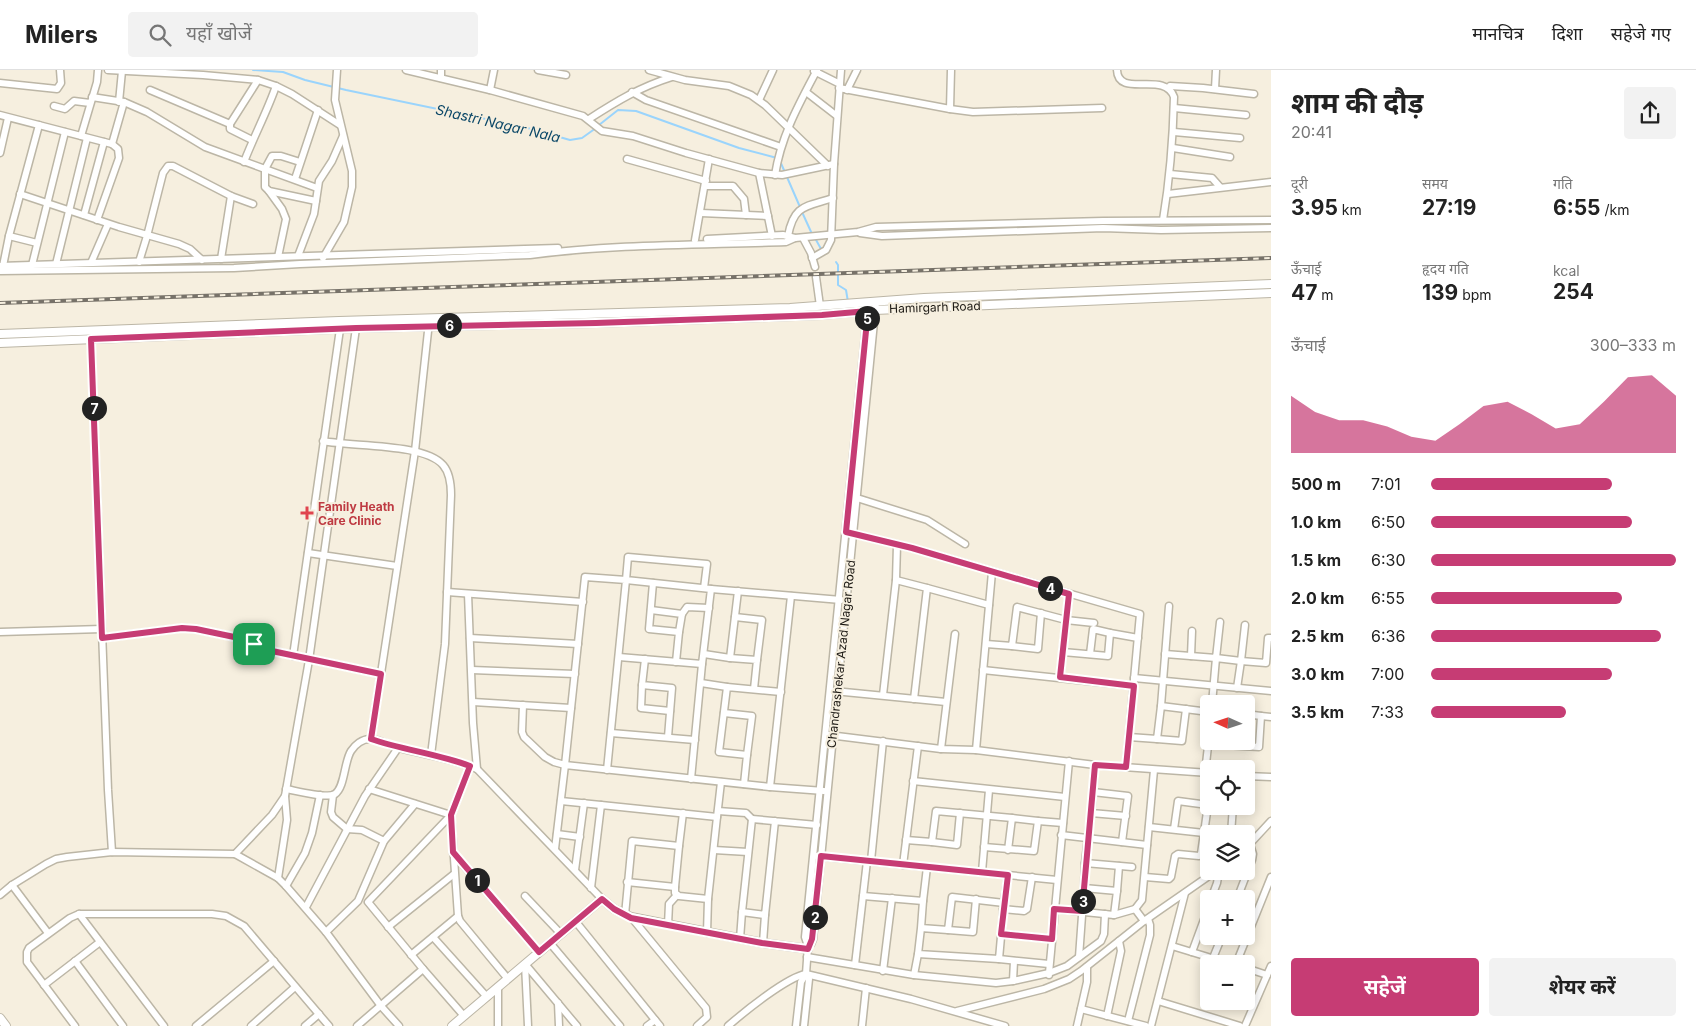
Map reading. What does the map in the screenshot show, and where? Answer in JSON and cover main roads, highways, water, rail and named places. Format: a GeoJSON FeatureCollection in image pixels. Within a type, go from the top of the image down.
{"type":"FeatureCollection","features":[{"type":"Feature","properties":{"kind":"main road","name":"Hamirgarh Road"},"geometry":{"type":"LineString","coordinates":[[0,334],[339,321],[606,322],[802,316],[872,306],[1271,284]]}},
{"type":"Feature","properties":{"kind":"main road","name":"Hamirgarh Road"},"geometry":{"type":"LineString","coordinates":[[0,342],[340,329],[429,322],[820,306],[1271,293]]}},
{"type":"Feature","properties":{"kind":"main road"},"geometry":{"type":"LineString","coordinates":[[452,1026],[602,899],[614,909],[628,916],[808,951]]}},
{"type":"Feature","properties":{"kind":"main road"},"geometry":{"type":"LineString","coordinates":[[0,1018],[6,1026]]}},
{"type":"Feature","properties":{"kind":"waterway","name":"Shastri Nagar Nala"},"geometry":{"type":"LineString","coordinates":[[253,70],[283,72],[305,80],[346,90],[524,127],[570,140],[582,138],[596,128]]}},
{"type":"Feature","properties":{"kind":"waterway","name":"Shastri Nagar Nala"},"geometry":{"type":"LineString","coordinates":[[599,125],[618,110],[636,111],[739,148],[777,158]]}},
{"type":"Feature","properties":{"kind":"waterway","name":"Shastri Nagar Nala"},"geometry":{"type":"LineString","coordinates":[[780,161],[800,207]]}},
{"type":"Feature","properties":{"kind":"waterway","name":"Shastri Nagar Nala"},"geometry":{"type":"LineString","coordinates":[[802,212],[812,234]]}},
{"type":"Feature","properties":{"kind":"waterway","name":"Shastri Nagar Nala"},"geometry":{"type":"LineString","coordinates":[[815,238],[821,249]]}},
{"type":"Feature","properties":{"kind":"waterway","name":"Shastri Nagar Nala"},"geometry":{"type":"LineString","coordinates":[[836,262],[838,265],[838,285],[846,290],[848,302]]}},
{"type":"Feature","properties":{"kind":"railway"},"geometry":{"type":"LineString","coordinates":[[0,303],[1271,258]]}},
{"type":"Feature","properties":{"kind":"place","name":"Family Heath Care Clinic"},"geometry":{"type":"Point","coordinates":[307,513]}}]}
